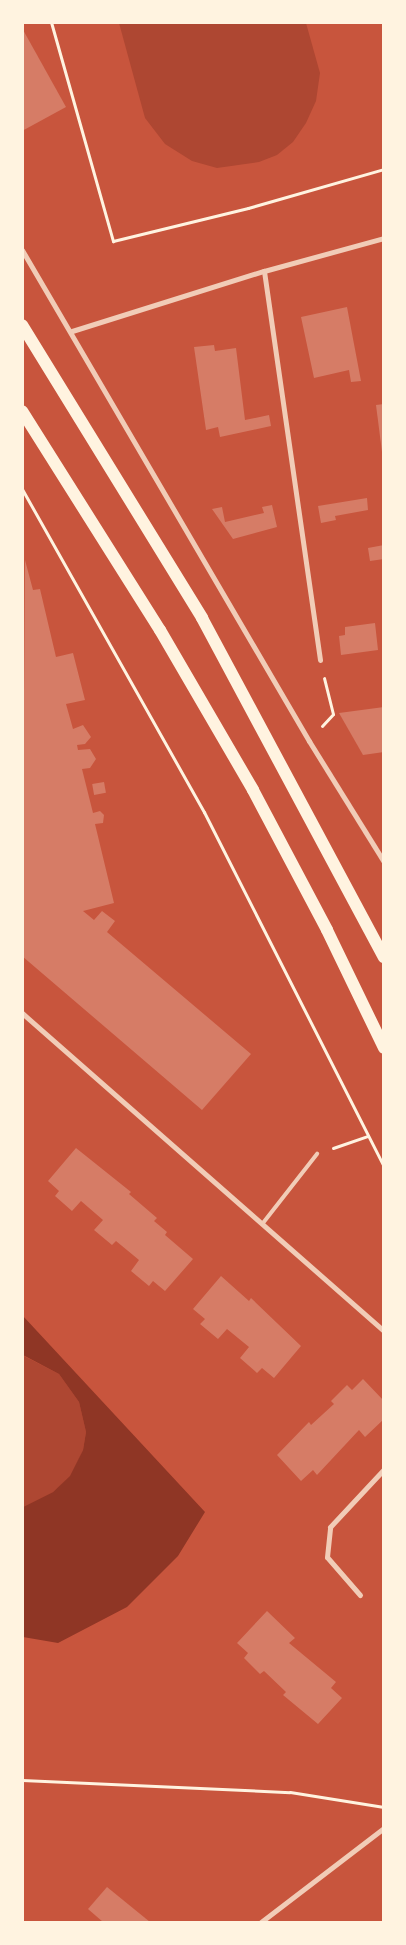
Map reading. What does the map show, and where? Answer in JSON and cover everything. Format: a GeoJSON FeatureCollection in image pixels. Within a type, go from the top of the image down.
{"type":"FeatureCollection","features":[{"type":"Feature","properties":{"kind":"main road"},"geometry":{"type":"LineString","coordinates":[[22,324],[202,618],[384,956]]}},
{"type":"Feature","properties":{"kind":"main road"},"geometry":{"type":"LineString","coordinates":[[22,412],[160,630],[253,790],[327,930],[384,1048]]}},
{"type":"Feature","properties":{"kind":"street"},"geometry":{"type":"LineString","coordinates":[[72,331],[264,271],[384,238]]}},
{"type":"Feature","properties":{"kind":"street"},"geometry":{"type":"LineString","coordinates":[[22,250],[72,331],[309,741],[384,862]]}},
{"type":"Feature","properties":{"kind":"street"},"geometry":{"type":"LineString","coordinates":[[264,271],[320,660]]}},
{"type":"Feature","properties":{"kind":"street"},"geometry":{"type":"LineString","coordinates":[[22,1013],[384,1331]]}},
{"type":"Feature","properties":{"kind":"street"},"geometry":{"type":"LineString","coordinates":[[360,1595],[327,1557],[330,1527],[384,1469]]}},
{"type":"Feature","properties":{"kind":"street"},"geometry":{"type":"LineString","coordinates":[[261,1922],[384,1828]]}},
{"type":"Feature","properties":{"kind":"lane"},"geometry":{"type":"LineString","coordinates":[[263,1223],[316,1154]]}},
{"type":"Feature","properties":{"kind":"path"},"geometry":{"type":"LineString","coordinates":[[51,22],[113,241],[248,208],[384,169]]}},
{"type":"Feature","properties":{"kind":"path"},"geometry":{"type":"LineString","coordinates":[[22,489],[204,812],[384,1167]]}},
{"type":"Feature","properties":{"kind":"path"},"geometry":{"type":"LineString","coordinates":[[309,741],[333,714],[320,660]]}},
{"type":"Feature","properties":{"kind":"path"},"geometry":{"type":"LineString","coordinates":[[316,1154],[368,1136]]}},
{"type":"Feature","properties":{"kind":"path"},"geometry":{"type":"LineString","coordinates":[[22,1780],[290,1792],[384,1807]]}},
{"type":"Feature","properties":{"kind":"shaded area"},"geometry":{"type":"Polygon","coordinates":[[[119,23],[306,23],[320,73],[316,101],[306,123],[293,142],[277,155],[259,162],[217,168],[192,161],[165,144],[145,118],[119,23]]]}},
{"type":"Feature","properties":{"kind":"shaded area"},"geometry":{"type":"Polygon","coordinates":[[[23,1316],[205,1512],[178,1556],[127,1607],[58,1643],[23,1637],[23,1507],[53,1492],[70,1476],[83,1450],[86,1432],[79,1402],[59,1374],[23,1355],[23,1316]]]}},
{"type":"Feature","properties":{"kind":"shaded area"},"geometry":{"type":"Polygon","coordinates":[[[22,1355],[59,1374],[79,1402],[86,1432],[83,1450],[71,1476],[53,1492],[23,1507],[22,1355]]]}},
{"type":"Feature","properties":{"kind":"building"},"geometry":{"type":"Polygon","coordinates":[[[22,28],[66,107],[22,131],[22,28]]]}},
{"type":"Feature","properties":{"kind":"building"},"geometry":{"type":"Polygon","coordinates":[[[347,307],[361,381],[351,382],[349,370],[314,378],[301,317],[347,307]]]}},
{"type":"Feature","properties":{"kind":"building"},"geometry":{"type":"Polygon","coordinates":[[[214,345],[215,351],[236,348],[245,420],[269,415],[271,426],[220,437],[218,427],[206,430],[194,347],[214,345]]]}},
{"type":"Feature","properties":{"kind":"building"},"geometry":{"type":"Polygon","coordinates":[[[384,404],[384,452],[382,452],[376,405],[384,404]]]}},
{"type":"Feature","properties":{"kind":"building"},"geometry":{"type":"Polygon","coordinates":[[[367,498],[368,510],[335,516],[336,520],[321,523],[318,506],[367,498]]]}},
{"type":"Feature","properties":{"kind":"building"},"geometry":{"type":"Polygon","coordinates":[[[272,505],[277,527],[233,539],[212,509],[222,507],[225,522],[264,513],[262,507],[272,505]]]}},
{"type":"Feature","properties":{"kind":"building"},"geometry":{"type":"Polygon","coordinates":[[[384,545],[384,559],[370,561],[368,548],[384,545]]]}},
{"type":"Feature","properties":{"kind":"building"},"geometry":{"type":"Polygon","coordinates":[[[25,560],[33,590],[40,589],[56,657],[73,653],[85,700],[66,704],[73,729],[83,725],[91,737],[85,744],[77,745],[78,750],[90,749],[96,759],[90,768],[82,769],[93,813],[100,811],[104,815],[103,823],[95,824],[114,903],[83,911],[94,920],[102,911],[115,921],[107,932],[251,1054],[202,1110],[22,956],[25,560]]]}},
{"type":"Feature","properties":{"kind":"building"},"geometry":{"type":"Polygon","coordinates":[[[375,623],[378,650],[341,655],[339,636],[345,635],[345,627],[375,623]]]}},
{"type":"Feature","properties":{"kind":"building"},"geometry":{"type":"Polygon","coordinates":[[[384,707],[384,752],[363,755],[339,713],[384,707]]]}},
{"type":"Feature","properties":{"kind":"building"},"geometry":{"type":"Polygon","coordinates":[[[104,782],[106,793],[94,795],[92,784],[104,782]]]}},
{"type":"Feature","properties":{"kind":"building"},"geometry":{"type":"Polygon","coordinates":[[[76,1148],[131,1192],[129,1194],[157,1218],[154,1221],[167,1232],[165,1235],[193,1259],[165,1291],[153,1281],[149,1286],[131,1271],[139,1260],[116,1241],[112,1245],[94,1230],[103,1220],[81,1201],[72,1211],[55,1196],[59,1191],[48,1181],[76,1148]]]}},
{"type":"Feature","properties":{"kind":"building"},"geometry":{"type":"Polygon","coordinates":[[[221,1276],[249,1301],[251,1298],[301,1346],[274,1378],[262,1368],[257,1373],[240,1358],[249,1347],[227,1329],[218,1339],[200,1324],[205,1319],[193,1309],[221,1276]]]}},
{"type":"Feature","properties":{"kind":"building"},"geometry":{"type":"Polygon","coordinates":[[[363,1379],[384,1401],[384,1419],[365,1437],[359,1430],[317,1475],[313,1470],[301,1481],[277,1455],[309,1422],[311,1425],[334,1404],[331,1401],[347,1385],[352,1390],[363,1379]]]}},
{"type":"Feature","properties":{"kind":"building"},"geometry":{"type":"Polygon","coordinates":[[[267,1611],[295,1638],[289,1643],[336,1682],[331,1688],[342,1698],[318,1724],[283,1695],[286,1692],[264,1671],[260,1674],[244,1658],[248,1653],[237,1643],[267,1611]]]}},
{"type":"Feature","properties":{"kind":"building"},"geometry":{"type":"Polygon","coordinates":[[[107,1887],[150,1922],[103,1922],[88,1909],[107,1887]]]}}]}
